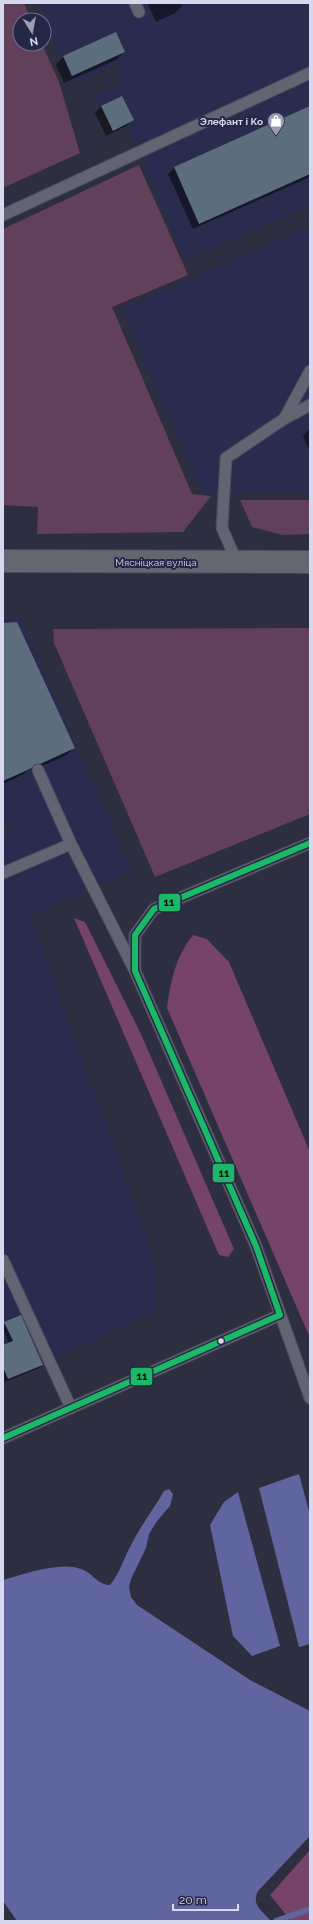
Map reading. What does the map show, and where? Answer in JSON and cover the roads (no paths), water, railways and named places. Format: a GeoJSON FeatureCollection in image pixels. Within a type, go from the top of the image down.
{"type":"FeatureCollection","features":[{"type":"Feature","properties":{"kind":"main road","name":"Мясніцкая вуліца"},"geometry":{"type":"LineString","coordinates":[[3,560],[310,562]]}},
{"type":"Feature","properties":{"kind":"lane"},"geometry":{"type":"LineString","coordinates":[[3,215],[310,73]]}},
{"type":"Feature","properties":{"kind":"lane"},"geometry":{"type":"LineString","coordinates":[[284,419],[310,371]]}},
{"type":"Feature","properties":{"kind":"lane"},"geometry":{"type":"LineString","coordinates":[[237,562],[222,528],[226,458],[284,419],[310,404]]}},
{"type":"Feature","properties":{"kind":"lane"},"geometry":{"type":"LineString","coordinates":[[38,770],[71,844],[135,971],[256,1246],[310,1398]]}},
{"type":"Feature","properties":{"kind":"lane"},"geometry":{"type":"LineString","coordinates":[[3,873],[71,844]]}},
{"type":"Feature","properties":{"kind":"lane"},"geometry":{"type":"LineString","coordinates":[[135,971],[135,935],[154,909],[310,844]]}},
{"type":"Feature","properties":{"kind":"lane"},"geometry":{"type":"LineString","coordinates":[[3,1260],[6,1275],[71,1408]]}},
{"type":"Feature","properties":{"kind":"lane"},"geometry":{"type":"LineString","coordinates":[[3,1438],[280,1315]]}},
{"type":"Feature","properties":{"kind":"waterway"},"geometry":{"type":"LineString","coordinates":[[276,1921],[310,1909]]}},
{"type":"Feature","properties":{"kind":"place","name":"Элефант і Ко"},"geometry":{"type":"Point","coordinates":[276,136]}}]}
